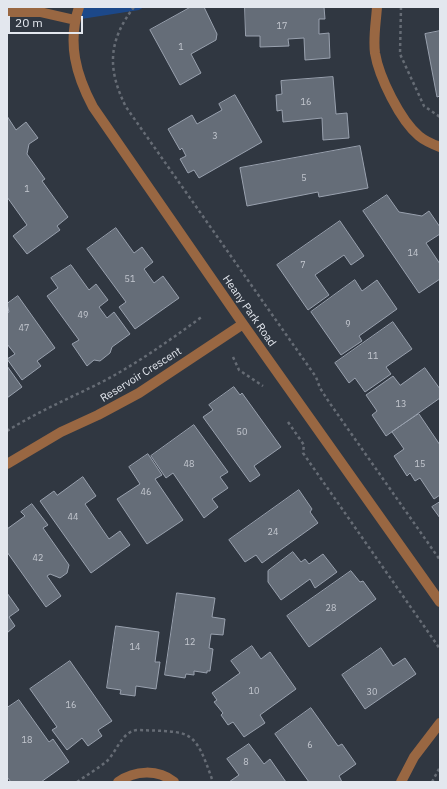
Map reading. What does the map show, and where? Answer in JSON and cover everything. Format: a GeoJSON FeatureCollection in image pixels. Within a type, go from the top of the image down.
{"type":"FeatureCollection","features":[{"type":"Feature","properties":{"kind":"street","name":"Heany Park Road"},"geometry":{"type":"LineString","coordinates":[[79,7],[75,20],[73,37],[75,63],[83,87],[93,108],[243,324],[440,602]]}},
{"type":"Feature","properties":{"kind":"street"},"geometry":{"type":"LineString","coordinates":[[377,7],[375,52],[389,92],[402,115],[418,136],[430,144],[440,147]]}},
{"type":"Feature","properties":{"kind":"street"},"geometry":{"type":"LineString","coordinates":[[7,12],[40,12],[75,20]]}},
{"type":"Feature","properties":{"kind":"street","name":"Reservoir Crescent"},"geometry":{"type":"LineString","coordinates":[[7,464],[61,432],[98,415],[139,393],[243,324]]}},
{"type":"Feature","properties":{"kind":"street"},"geometry":{"type":"LineString","coordinates":[[401,782],[414,757],[440,723]]}},
{"type":"Feature","properties":{"kind":"street"},"geometry":{"type":"LineString","coordinates":[[118,782],[130,775],[153,773],[163,775],[174,782]]}},
{"type":"Feature","properties":{"kind":"path"},"geometry":{"type":"LineString","coordinates":[[134,7],[122,25],[112,56],[116,87],[126,107],[312,371],[328,402],[440,560]]}},
{"type":"Feature","properties":{"kind":"path"},"geometry":{"type":"LineString","coordinates":[[401,7],[400,54],[424,106],[440,117]]}},
{"type":"Feature","properties":{"kind":"path"},"geometry":{"type":"LineString","coordinates":[[7,431],[35,414],[101,382],[148,356],[203,316]]}},
{"type":"Feature","properties":{"kind":"path"},"geometry":{"type":"LineString","coordinates":[[233,357],[239,370],[265,388]]}},
{"type":"Feature","properties":{"kind":"path"},"geometry":{"type":"LineString","coordinates":[[287,420],[304,446],[302,454],[440,649]]}},
{"type":"Feature","properties":{"kind":"path"},"geometry":{"type":"LineString","coordinates":[[77,782],[113,755],[127,734],[131,731],[138,730],[176,731],[187,734],[202,750],[213,782]]}},
{"type":"Feature","properties":{"kind":"path"},"geometry":{"type":"LineString","coordinates":[[432,782],[440,767]]}},
{"type":"Feature","properties":{"kind":"shaded area"},"geometry":{"type":"Polygon","coordinates":[[[79,7],[144,7],[139,10],[75,20],[79,7]]]}},
{"type":"Feature","properties":{"kind":"building"},"geometry":{"type":"Polygon","coordinates":[[[191,7],[204,7],[217,34],[216,40],[191,54],[201,73],[180,85],[150,30],[191,7]]]}},
{"type":"Feature","properties":{"kind":"building"},"geometry":{"type":"Polygon","coordinates":[[[245,7],[324,7],[325,19],[319,19],[319,34],[329,33],[330,58],[305,60],[304,38],[288,39],[289,46],[260,47],[260,36],[246,36],[245,7]]]}},
{"type":"Feature","properties":{"kind":"building"},"geometry":{"type":"Polygon","coordinates":[[[440,31],[440,96],[437,97],[425,34],[440,31]]]}},
{"type":"Feature","properties":{"kind":"building"},"geometry":{"type":"Polygon","coordinates":[[[333,77],[336,114],[347,113],[349,138],[323,140],[322,118],[283,122],[282,110],[277,111],[276,95],[282,94],[281,81],[333,77]]]}},
{"type":"Feature","properties":{"kind":"building"},"geometry":{"type":"Polygon","coordinates":[[[235,95],[262,142],[199,178],[194,170],[188,173],[180,159],[186,156],[182,148],[180,150],[168,129],[192,115],[197,124],[222,110],[219,104],[235,95]]]}},
{"type":"Feature","properties":{"kind":"building"},"geometry":{"type":"Polygon","coordinates":[[[7,116],[16,130],[26,122],[38,138],[29,144],[27,154],[45,179],[42,181],[68,217],[57,226],[60,230],[27,254],[13,236],[27,225],[7,197],[7,116]]]}},
{"type":"Feature","properties":{"kind":"building"},"geometry":{"type":"Polygon","coordinates":[[[360,146],[368,188],[319,197],[318,192],[247,206],[240,168],[360,146]]]}},
{"type":"Feature","properties":{"kind":"building"},"geometry":{"type":"Polygon","coordinates":[[[387,195],[399,212],[422,216],[429,211],[440,227],[440,234],[426,243],[440,264],[440,279],[419,293],[363,211],[387,195]]]}},
{"type":"Feature","properties":{"kind":"building"},"geometry":{"type":"Polygon","coordinates":[[[340,221],[364,256],[351,265],[344,255],[315,275],[329,295],[308,310],[277,265],[340,221]]]}},
{"type":"Feature","properties":{"kind":"building"},"geometry":{"type":"Polygon","coordinates":[[[116,228],[134,253],[142,247],[153,262],[144,269],[154,283],[163,276],[179,298],[135,329],[119,307],[126,302],[87,249],[116,228]]]}},
{"type":"Feature","properties":{"kind":"building"},"geometry":{"type":"Polygon","coordinates":[[[71,265],[89,290],[96,284],[108,300],[99,307],[107,318],[114,312],[130,334],[112,347],[110,353],[100,361],[94,360],[87,366],[72,344],[79,340],[47,296],[58,288],[51,278],[71,265]]]}},
{"type":"Feature","properties":{"kind":"building"},"geometry":{"type":"Polygon","coordinates":[[[355,280],[362,291],[377,280],[397,309],[359,336],[362,341],[341,355],[311,312],[355,280]]]}},
{"type":"Feature","properties":{"kind":"building"},"geometry":{"type":"Polygon","coordinates":[[[18,296],[55,348],[37,361],[41,366],[22,380],[7,359],[15,354],[7,344],[7,313],[9,312],[7,304],[18,296]]]}},
{"type":"Feature","properties":{"kind":"building"},"geometry":{"type":"Polygon","coordinates":[[[393,322],[412,349],[386,367],[391,374],[365,392],[355,378],[349,383],[335,363],[393,322]]]}},
{"type":"Feature","properties":{"kind":"building"},"geometry":{"type":"Polygon","coordinates":[[[7,366],[22,387],[7,398],[7,366]]]}},
{"type":"Feature","properties":{"kind":"building"},"geometry":{"type":"Polygon","coordinates":[[[425,368],[440,389],[440,398],[386,436],[372,415],[377,411],[366,395],[393,376],[400,385],[425,368]]]}},
{"type":"Feature","properties":{"kind":"building"},"geometry":{"type":"Polygon","coordinates":[[[234,387],[240,395],[242,393],[281,447],[254,466],[260,475],[250,482],[203,417],[213,410],[209,405],[234,387]]]}},
{"type":"Feature","properties":{"kind":"building"},"geometry":{"type":"Polygon","coordinates":[[[419,414],[440,445],[440,495],[434,499],[420,478],[415,481],[410,473],[407,476],[394,456],[404,449],[392,432],[419,414]]]}},
{"type":"Feature","properties":{"kind":"building"},"geometry":{"type":"Polygon","coordinates":[[[194,425],[228,472],[220,477],[228,488],[212,499],[218,507],[204,518],[173,473],[166,478],[151,456],[194,425]]]}},
{"type":"Feature","properties":{"kind":"building"},"geometry":{"type":"Polygon","coordinates":[[[148,454],[162,475],[155,479],[183,520],[147,544],[117,499],[140,484],[129,467],[148,454]]]}},
{"type":"Feature","properties":{"kind":"building"},"geometry":{"type":"Polygon","coordinates":[[[83,477],[96,496],[85,504],[109,539],[120,531],[130,545],[91,573],[40,501],[54,491],[57,495],[83,477]]]}},
{"type":"Feature","properties":{"kind":"building"},"geometry":{"type":"Polygon","coordinates":[[[299,490],[312,509],[310,512],[318,523],[262,563],[256,555],[245,562],[229,540],[299,490]]]}},
{"type":"Feature","properties":{"kind":"building"},"geometry":{"type":"Polygon","coordinates":[[[440,502],[440,518],[432,507],[440,502]]]}},
{"type":"Feature","properties":{"kind":"building"},"geometry":{"type":"Polygon","coordinates":[[[32,504],[48,525],[43,528],[69,565],[67,573],[60,578],[50,574],[47,576],[61,596],[46,607],[7,552],[7,529],[25,516],[21,512],[32,504]]]}},
{"type":"Feature","properties":{"kind":"building"},"geometry":{"type":"Polygon","coordinates":[[[293,552],[301,562],[305,559],[309,564],[323,554],[337,572],[315,588],[310,579],[281,600],[268,582],[268,571],[293,552]]]}},
{"type":"Feature","properties":{"kind":"building"},"geometry":{"type":"Polygon","coordinates":[[[351,571],[360,582],[363,581],[376,599],[309,647],[287,616],[351,571]]]}},
{"type":"Feature","properties":{"kind":"building"},"geometry":{"type":"Polygon","coordinates":[[[7,593],[19,610],[9,617],[15,626],[7,633],[7,593]]]}},
{"type":"Feature","properties":{"kind":"building"},"geometry":{"type":"Polygon","coordinates":[[[177,593],[215,598],[212,617],[225,619],[223,635],[211,634],[209,648],[213,649],[210,671],[207,671],[207,673],[194,671],[194,675],[186,674],[185,678],[165,675],[177,593]]]}},
{"type":"Feature","properties":{"kind":"building"},"geometry":{"type":"Polygon","coordinates":[[[116,626],[159,632],[155,662],[160,662],[156,689],[136,686],[135,696],[120,694],[121,690],[107,688],[116,626]]]}},
{"type":"Feature","properties":{"kind":"building"},"geometry":{"type":"Polygon","coordinates":[[[252,646],[261,659],[270,652],[296,689],[260,715],[265,723],[244,737],[233,722],[228,725],[221,715],[223,713],[214,702],[217,700],[212,693],[240,673],[231,661],[252,646]]]}},
{"type":"Feature","properties":{"kind":"building"},"geometry":{"type":"Polygon","coordinates":[[[381,648],[393,666],[405,658],[416,674],[365,709],[342,675],[381,648]]]}},
{"type":"Feature","properties":{"kind":"building"},"geometry":{"type":"Polygon","coordinates":[[[70,661],[112,721],[98,730],[102,736],[88,746],[82,738],[67,750],[52,730],[57,727],[30,689],[70,661]]]}},
{"type":"Feature","properties":{"kind":"building"},"geometry":{"type":"Polygon","coordinates":[[[19,700],[49,742],[53,739],[69,762],[41,782],[11,782],[7,777],[7,708],[19,700]]]}},
{"type":"Feature","properties":{"kind":"building"},"geometry":{"type":"Polygon","coordinates":[[[311,708],[338,746],[342,744],[356,764],[339,776],[342,782],[309,782],[275,734],[311,708]]]}},
{"type":"Feature","properties":{"kind":"building"},"geometry":{"type":"Polygon","coordinates":[[[249,744],[264,764],[270,759],[286,782],[229,782],[239,775],[227,759],[249,744]]]}}]}
